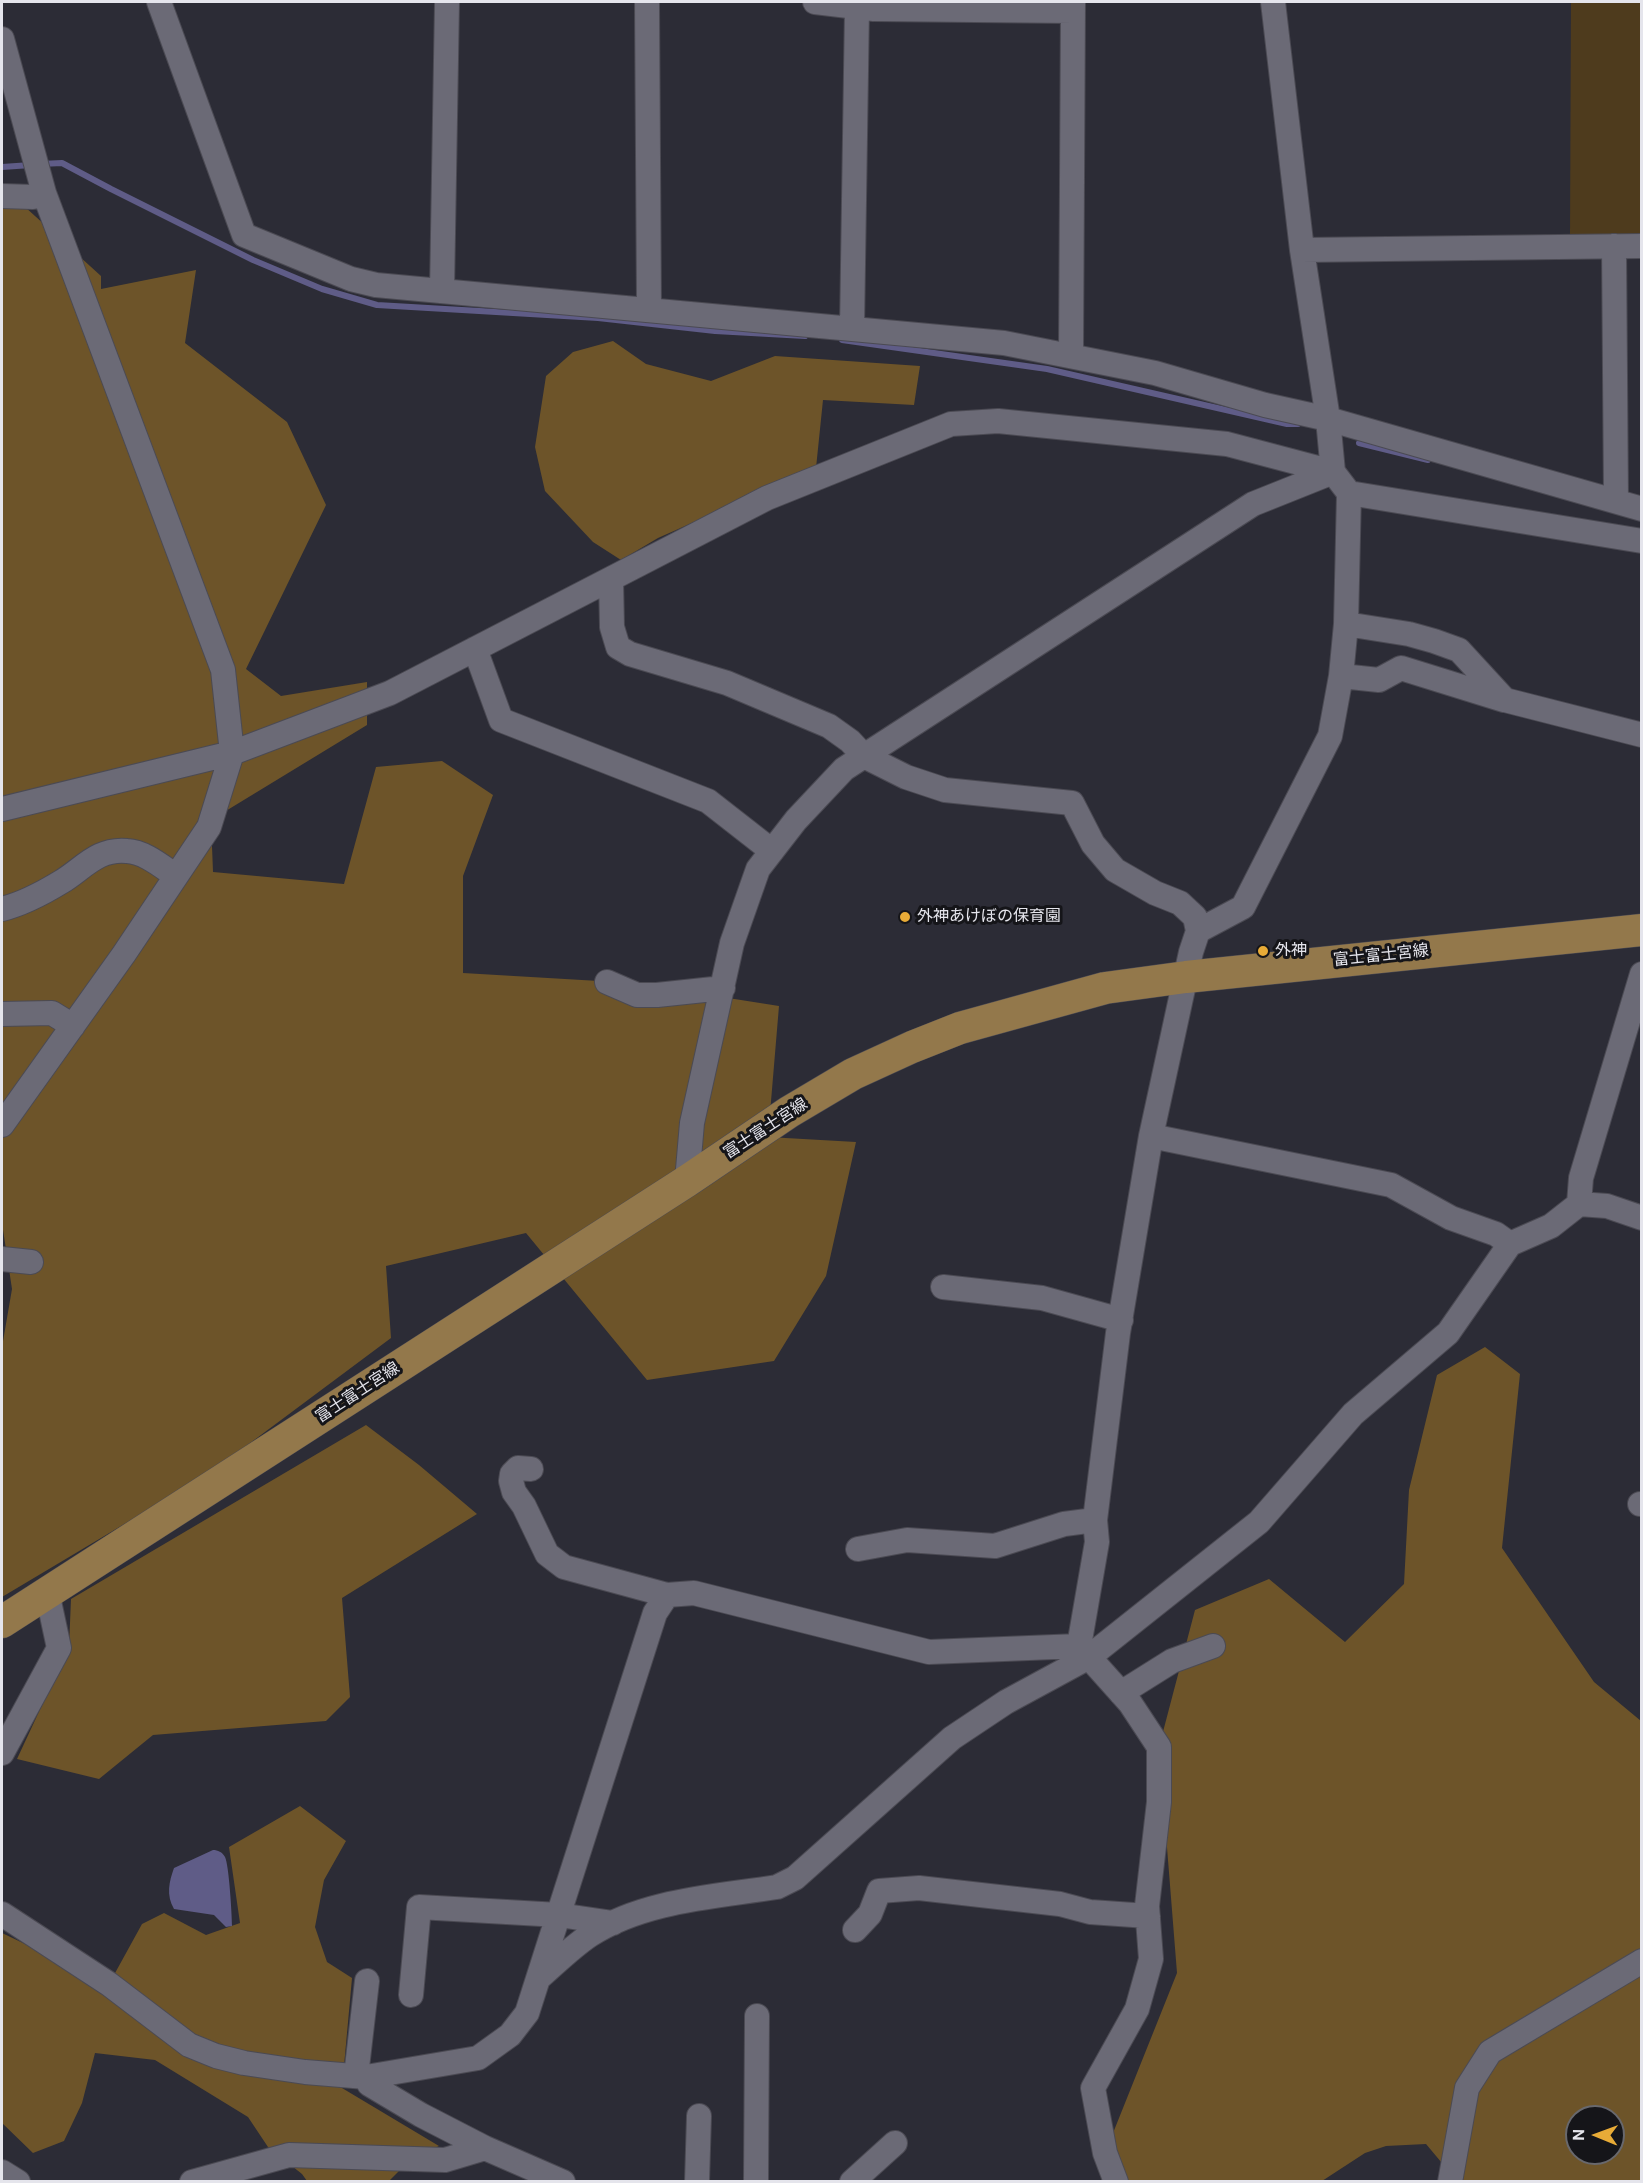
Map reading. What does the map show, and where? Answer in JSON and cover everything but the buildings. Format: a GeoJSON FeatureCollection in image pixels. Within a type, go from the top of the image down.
{"type":"FeatureCollection","features":[{"type":"Feature","properties":{"kind":"main road","name":"富士富士宮線"},"geometry":{"type":"LineString","coordinates":[[2,1622],[687,1181],[807,1101],[853,1074],[912,1047],[960,1028],[1105,988],[1186,977],[1641,930]]}},
{"type":"Feature","properties":{"kind":"street"},"geometry":{"type":"LineString","coordinates":[[159,2],[244,235],[351,279],[376,285],[1004,343],[1155,374],[1265,405],[1328,419],[1641,509]]}},
{"type":"Feature","properties":{"kind":"street"},"geometry":{"type":"LineString","coordinates":[[442,291],[447,2]]}},
{"type":"Feature","properties":{"kind":"street"},"geometry":{"type":"LineString","coordinates":[[647,2],[649,310]]}},
{"type":"Feature","properties":{"kind":"street"},"geometry":{"type":"LineString","coordinates":[[815,2],[885,9],[1073,6],[1071,356]]}},
{"type":"Feature","properties":{"kind":"street"},"geometry":{"type":"LineString","coordinates":[[1198,931],[1243,907],[1330,736],[1341,676],[1346,624],[1348,493],[1333,472],[1328,419],[1302,250],[1273,2]]}},
{"type":"Feature","properties":{"kind":"street"},"geometry":{"type":"LineString","coordinates":[[852,329],[857,7]]}},
{"type":"Feature","properties":{"kind":"street"},"geometry":{"type":"LineString","coordinates":[[2,39],[44,193],[223,670],[232,753],[209,827],[73,1026],[2,1125]]}},
{"type":"Feature","properties":{"kind":"street"},"geometry":{"type":"LineString","coordinates":[[2,196],[33,197],[44,193]]}},
{"type":"Feature","properties":{"kind":"street"},"geometry":{"type":"LineString","coordinates":[[1614,246],[1616,501]]}},
{"type":"Feature","properties":{"kind":"street"},"geometry":{"type":"LineString","coordinates":[[1302,250],[1641,246]]}},
{"type":"Feature","properties":{"kind":"street"},"geometry":{"type":"LineString","coordinates":[[2,809],[232,753],[390,693],[767,498],[951,424],[998,421],[1227,444],[1333,472]]}},
{"type":"Feature","properties":{"kind":"street"},"geometry":{"type":"LineString","coordinates":[[687,1181],[692,1123],[732,942],[758,869],[796,820],[844,769],[864,756],[1253,504],[1333,472]]}},
{"type":"Feature","properties":{"kind":"street"},"geometry":{"type":"LineString","coordinates":[[1348,493],[1641,541]]}},
{"type":"Feature","properties":{"kind":"street"},"geometry":{"type":"LineString","coordinates":[[611,579],[612,627],[618,647],[630,654],[727,683],[829,726],[850,741],[864,756],[906,777],[945,789],[1072,803],[1093,844],[1115,870],[1155,893],[1180,903],[1195,917],[1198,931],[1191,952],[1151,1136],[1108,1406],[1095,1520],[1097,1542],[1084,1652]]}},
{"type":"Feature","properties":{"kind":"street"},"geometry":{"type":"LineString","coordinates":[[1346,624],[1408,634],[1459,650],[1505,700]]}},
{"type":"Feature","properties":{"kind":"street"},"geometry":{"type":"LineString","coordinates":[[476,649],[501,720],[708,801],[772,851]]}},
{"type":"Feature","properties":{"kind":"street"},"geometry":{"type":"LineString","coordinates":[[1341,676],[1379,680],[1401,668],[1505,700],[1641,735]]}},
{"type":"Feature","properties":{"kind":"street"},"geometry":{"type":"LineString","coordinates":[[2,909],[11,907],[63,881],[86,862],[109,852],[128,851],[147,857],[176,876]]}},
{"type":"Feature","properties":{"kind":"street"},"geometry":{"type":"LineString","coordinates":[[1579,1204],[1581,1178],[1641,974]]}},
{"type":"Feature","properties":{"kind":"street"},"geometry":{"type":"LineString","coordinates":[[607,982],[637,995],[723,988]]}},
{"type":"Feature","properties":{"kind":"street"},"geometry":{"type":"LineString","coordinates":[[2,1014],[52,1013],[73,1026]]}},
{"type":"Feature","properties":{"kind":"street"},"geometry":{"type":"LineString","coordinates":[[1151,1136],[1391,1185],[1451,1218],[1496,1234],[1510,1244]]}},
{"type":"Feature","properties":{"kind":"street"},"geometry":{"type":"LineString","coordinates":[[540,1977],[589,1936],[652,1907],[777,1887],[795,1878],[952,1738],[1084,1652],[1259,1522],[1353,1414],[1448,1333],[1510,1244],[1551,1226],[1579,1204],[1607,1206],[1641,1218]]}},
{"type":"Feature","properties":{"kind":"street"},"geometry":{"type":"LineString","coordinates":[[2,1259],[31,1262]]}},
{"type":"Feature","properties":{"kind":"street"},"geometry":{"type":"LineString","coordinates":[[943,1287],[1042,1298],[1121,1320]]}},
{"type":"Feature","properties":{"kind":"street"},"geometry":{"type":"LineString","coordinates":[[531,1469],[518,1468],[512,1473],[511,1481],[514,1492],[524,1506],[547,1554],[564,1567],[667,1595],[694,1593],[929,1652],[1084,1652],[1121,1693],[1159,1747],[1159,1802],[1148,1916],[1151,1959],[1137,2009],[1094,2088],[1105,2153],[1116,2181]]}},
{"type":"Feature","properties":{"kind":"street"},"geometry":{"type":"LineString","coordinates":[[858,1549],[908,1540],[995,1546],[1064,1524],[1095,1520]]}},
{"type":"Feature","properties":{"kind":"street"},"geometry":{"type":"LineString","coordinates":[[2,1754],[59,1648],[47,1592]]}},
{"type":"Feature","properties":{"kind":"street"},"geometry":{"type":"LineString","coordinates":[[2,1914],[109,1984],[189,2045],[216,2056],[244,2063],[305,2072],[361,2076],[478,2058],[510,2035],[527,2013],[655,1613],[667,1595]]}},
{"type":"Feature","properties":{"kind":"street"},"geometry":{"type":"LineString","coordinates":[[1121,1693],[1172,1661],[1213,1646]]}},
{"type":"Feature","properties":{"kind":"street"},"geometry":{"type":"LineString","coordinates":[[855,1930],[870,1914],[879,1891],[888,1888],[919,1888],[1060,1904],[1090,1912],[1148,1916]]}},
{"type":"Feature","properties":{"kind":"street"},"geometry":{"type":"LineString","coordinates":[[411,1995],[419,1907],[559,1915],[613,1923]]}},
{"type":"Feature","properties":{"kind":"street"},"geometry":{"type":"LineString","coordinates":[[1450,2181],[1467,2088],[1490,2052],[1641,1961]]}},
{"type":"Feature","properties":{"kind":"street"},"geometry":{"type":"LineString","coordinates":[[367,1981],[361,2076],[369,2085],[485,2148],[563,2181]]}},
{"type":"Feature","properties":{"kind":"street"},"geometry":{"type":"LineString","coordinates":[[756,2181],[757,2016]]}},
{"type":"Feature","properties":{"kind":"street"},"geometry":{"type":"LineString","coordinates":[[697,2181],[699,2116]]}},
{"type":"Feature","properties":{"kind":"street"},"geometry":{"type":"LineString","coordinates":[[852,2181],[895,2143]]}},
{"type":"Feature","properties":{"kind":"street"},"geometry":{"type":"LineString","coordinates":[[192,2181],[290,2155],[445,2160],[485,2148]]}},
{"type":"Feature","properties":{"kind":"street"},"geometry":{"type":"LineString","coordinates":[[2,2172],[18,2181]]}},
{"type":"Feature","properties":{"kind":"shaded area"},"geometry":{"type":"Polygon","coordinates":[[[1571,2],[1641,2],[1641,234],[1570,236],[1571,2]]]}},
{"type":"Feature","properties":{"kind":"shaded area"},"geometry":{"type":"Polygon","coordinates":[[[2,186],[101,276],[101,289],[196,270],[185,343],[287,422],[326,505],[246,669],[281,696],[367,682],[367,725],[211,820],[213,872],[344,884],[376,767],[442,761],[493,795],[463,876],[463,973],[633,983],[779,1006],[768,1137],[856,1142],[826,1276],[774,1361],[647,1380],[526,1233],[386,1266],[391,1338],[210,1473],[2,1597],[2,1347],[12,1289],[2,1223],[2,186]]]}},
{"type":"Feature","properties":{"kind":"shaded area"},"geometry":{"type":"Polygon","coordinates":[[[613,341],[646,364],[711,381],[775,356],[920,366],[914,405],[823,400],[816,468],[658,538],[621,560],[593,542],[545,491],[535,447],[546,376],[573,352],[613,341]]]}},
{"type":"Feature","properties":{"kind":"shaded area"},"geometry":{"type":"Polygon","coordinates":[[[1485,1347],[1520,1374],[1502,1548],[1594,1682],[1641,1721],[1641,2181],[1457,2181],[1426,2144],[1386,2146],[1365,2153],[1322,2181],[1123,2181],[1105,2153],[1177,1973],[1159,1747],[1195,1610],[1269,1579],[1345,1642],[1404,1584],[1409,1490],[1437,1375],[1485,1347]]]}},
{"type":"Feature","properties":{"kind":"shaded area"},"geometry":{"type":"Polygon","coordinates":[[[366,1425],[419,1465],[477,1514],[342,1598],[350,1697],[326,1721],[153,1735],[99,1779],[17,1759],[69,1647],[71,1599],[366,1425]]]}},
{"type":"Feature","properties":{"kind":"shaded area"},"geometry":{"type":"Polygon","coordinates":[[[300,1806],[346,1841],[324,1880],[315,1927],[327,1962],[352,1978],[342,2088],[439,2146],[411,2159],[389,2181],[307,2181],[302,2174],[268,2147],[248,2117],[155,2060],[95,2053],[82,2103],[64,2141],[33,2153],[2,2123],[2,1933],[109,1984],[142,1924],[164,1913],[206,1935],[240,1923],[229,1847],[300,1806]]]}},
{"type":"Feature","properties":{"kind":"shaded area"},"geometry":{"type":"Polygon","coordinates":[[[213,1850],[225,1857],[232,1926],[226,1927],[214,1915],[174,1909],[170,1899],[170,1883],[174,1868],[213,1850]]]}},
{"type":"Feature","properties":{"kind":"waterway"},"geometry":{"type":"LineString","coordinates":[[41,164],[62,163],[253,260],[322,289],[377,305],[598,318],[715,331],[805,336]]}},
{"type":"Feature","properties":{"kind":"waterway"},"geometry":{"type":"LineString","coordinates":[[2,167],[31,165]]}},
{"type":"Feature","properties":{"kind":"waterway"},"geometry":{"type":"LineString","coordinates":[[842,340],[1047,369],[1287,424],[1298,424]]}},
{"type":"Feature","properties":{"kind":"waterway"},"geometry":{"type":"LineString","coordinates":[[1359,443],[1428,460]]}},
{"type":"Feature","properties":{"kind":"place","name":"外神あけぼの保育園"},"geometry":{"type":"Point","coordinates":[905,917]}},
{"type":"Feature","properties":{"kind":"place","name":"外神"},"geometry":{"type":"Point","coordinates":[1263,951]}}]}
